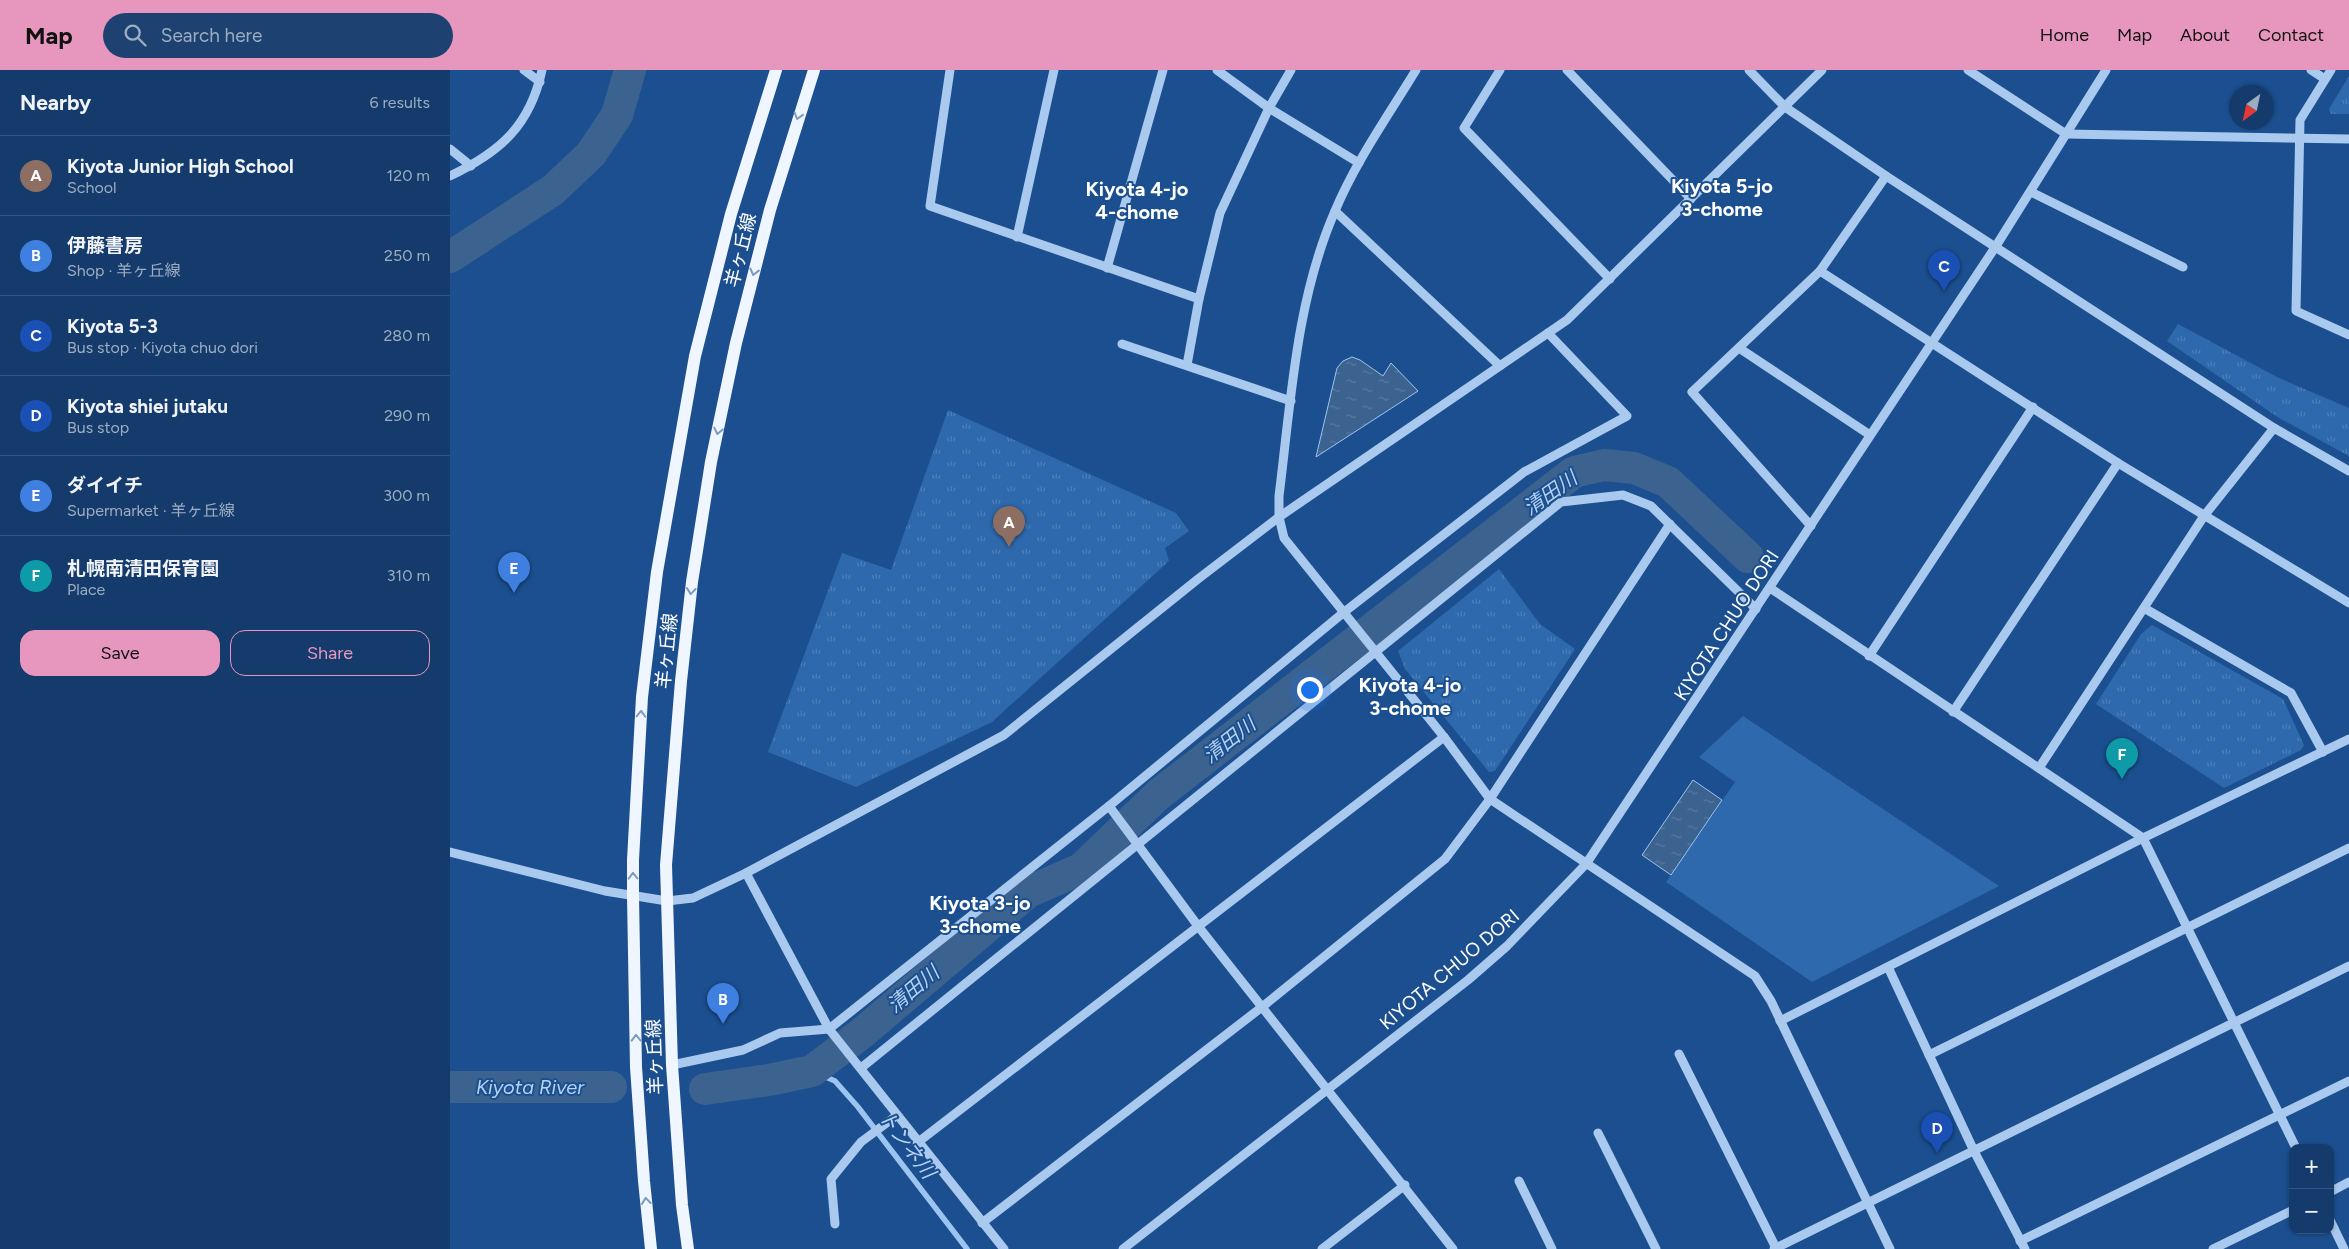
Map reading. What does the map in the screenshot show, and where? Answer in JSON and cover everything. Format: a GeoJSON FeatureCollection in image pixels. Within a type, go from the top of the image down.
{"type":"FeatureCollection","features":[{"type":"Feature","properties":{"kind":"main road","name":"羊ヶ丘線"},"geometry":{"type":"LineString","coordinates":[[651,1249],[636,1067],[633,896],[633,860],[642,697],[657,572],[695,356],[731,214],[776,70]]}},
{"type":"Feature","properties":{"kind":"main road","name":"羊ヶ丘線"},"geometry":{"type":"LineString","coordinates":[[688,1249],[682,1205],[672,1065],[666,864],[681,681],[692,582],[711,462],[736,343],[770,210],[814,70]]}},
{"type":"Feature","properties":{"kind":"street"},"geometry":{"type":"LineString","coordinates":[[524,70],[540,82]]}},
{"type":"Feature","properties":{"kind":"street"},"geometry":{"type":"LineString","coordinates":[[450,176],[471,166],[510,138],[520,124],[540,82],[542,70]]}},
{"type":"Feature","properties":{"kind":"street"},"geometry":{"type":"LineString","coordinates":[[950,70],[930,206],[1199,299]]}},
{"type":"Feature","properties":{"kind":"street"},"geometry":{"type":"LineString","coordinates":[[1018,237],[1054,70]]}},
{"type":"Feature","properties":{"kind":"street"},"geometry":{"type":"LineString","coordinates":[[1107,268],[1163,70]]}},
{"type":"Feature","properties":{"kind":"street"},"geometry":{"type":"LineString","coordinates":[[1217,70],[1269,108],[1359,163]]}},
{"type":"Feature","properties":{"kind":"street"},"geometry":{"type":"LineString","coordinates":[[1187,365],[1199,299],[1220,213],[1269,108],[1291,70]]}},
{"type":"Feature","properties":{"kind":"street"},"geometry":{"type":"LineString","coordinates":[[1416,70],[1359,163],[1334,211],[1312,275],[1300,328],[1279,496],[1279,517],[1284,538],[1444,737],[1490,799],[1755,976],[1780,1021],[1890,1249]]}},
{"type":"Feature","properties":{"kind":"street"},"geometry":{"type":"LineString","coordinates":[[1500,70],[1464,128],[1610,279]]}},
{"type":"Feature","properties":{"kind":"street"},"geometry":{"type":"LineString","coordinates":[[1566,70],[1691,199]]}},
{"type":"Feature","properties":{"kind":"street"},"geometry":{"type":"LineString","coordinates":[[1749,70],[1785,107],[1886,176],[2274,428],[2349,472]]}},
{"type":"Feature","properties":{"kind":"street"},"geometry":{"type":"LineString","coordinates":[[450,852],[633,896],[667,901],[693,898],[746,873],[1004,735],[1198,579],[1279,517],[1567,320],[1822,70]]}},
{"type":"Feature","properties":{"kind":"street"},"geometry":{"type":"LineString","coordinates":[[1968,70],[2066,134],[2349,139]]}},
{"type":"Feature","properties":{"kind":"street","name":"KIYOTA CHUO DORI"},"geometry":{"type":"LineString","coordinates":[[1123,1249],[1328,1090],[1507,946],[1586,864],[1996,246],[2106,70]]}},
{"type":"Feature","properties":{"kind":"street"},"geometry":{"type":"LineString","coordinates":[[2311,70],[2325,79]]}},
{"type":"Feature","properties":{"kind":"street"},"geometry":{"type":"LineString","coordinates":[[2331,70],[2300,120],[2296,311],[2349,335]]}},
{"type":"Feature","properties":{"kind":"street"},"geometry":{"type":"LineString","coordinates":[[450,149],[471,166]]}},
{"type":"Feature","properties":{"kind":"street"},"geometry":{"type":"LineString","coordinates":[[1811,526],[1692,392],[1820,271],[1886,176]]}},
{"type":"Feature","properties":{"kind":"street"},"geometry":{"type":"LineString","coordinates":[[2030,192],[2183,267]]}},
{"type":"Feature","properties":{"kind":"street"},"geometry":{"type":"LineString","coordinates":[[1334,211],[1500,366]]}},
{"type":"Feature","properties":{"kind":"street"},"geometry":{"type":"LineString","coordinates":[[1820,271],[2118,463],[2349,603]]}},
{"type":"Feature","properties":{"kind":"street"},"geometry":{"type":"LineString","coordinates":[[672,1065],[743,1050],[780,1033],[829,1029],[1108,806],[1343,613],[1524,472],[1627,416],[1548,333]]}},
{"type":"Feature","properties":{"kind":"street"},"geometry":{"type":"LineString","coordinates":[[1122,344],[1291,402]]}},
{"type":"Feature","properties":{"kind":"street"},"geometry":{"type":"LineString","coordinates":[[1739,348],[1870,435]]}},
{"type":"Feature","properties":{"kind":"street"},"geometry":{"type":"LineString","coordinates":[[1869,656],[2033,407]]}},
{"type":"Feature","properties":{"kind":"street"},"geometry":{"type":"LineString","coordinates":[[2039,768],[2204,516],[2274,428]]}},
{"type":"Feature","properties":{"kind":"street"},"geometry":{"type":"LineString","coordinates":[[1953,712],[2118,463]]}},
{"type":"Feature","properties":{"kind":"street"},"geometry":{"type":"LineString","coordinates":[[861,1068],[1139,845],[1373,649],[1561,502],[1623,495],[1651,506],[1756,609]]}},
{"type":"Feature","properties":{"kind":"street"},"geometry":{"type":"LineString","coordinates":[[982,1223],[1262,1006],[1445,859],[1490,799],[1670,524]]}},
{"type":"Feature","properties":{"kind":"street"},"geometry":{"type":"LineString","coordinates":[[1770,588],[2143,838],[2189,926],[2294,1144]]}},
{"type":"Feature","properties":{"kind":"street"},"geometry":{"type":"LineString","coordinates":[[2144,608],[2292,693],[2323,752]]}},
{"type":"Feature","properties":{"kind":"street"},"geometry":{"type":"LineString","coordinates":[[917,1143],[1444,737]]}},
{"type":"Feature","properties":{"kind":"street"},"geometry":{"type":"LineString","coordinates":[[1780,1021],[2143,838],[2349,739]]}},
{"type":"Feature","properties":{"kind":"street"},"geometry":{"type":"LineString","coordinates":[[1108,806],[1198,926],[1453,1249]]}},
{"type":"Feature","properties":{"kind":"street"},"geometry":{"type":"LineString","coordinates":[[1929,1055],[2349,848]]}},
{"type":"Feature","properties":{"kind":"street"},"geometry":{"type":"LineString","coordinates":[[746,873],[829,1029],[917,1143],[1004,1249]]}},
{"type":"Feature","properties":{"kind":"street"},"geometry":{"type":"LineString","coordinates":[[1679,1054],[1775,1248],[2349,966]]}},
{"type":"Feature","properties":{"kind":"street"},"geometry":{"type":"LineString","coordinates":[[1888,967],[1974,1151],[2022,1245],[2349,1081]]}},
{"type":"Feature","properties":{"kind":"street"},"geometry":{"type":"LineString","coordinates":[[835,1224],[831,1179],[861,1142],[896,1116]]}},
{"type":"Feature","properties":{"kind":"street"},"geometry":{"type":"LineString","coordinates":[[1598,1133],[1656,1249]]}},
{"type":"Feature","properties":{"kind":"street"},"geometry":{"type":"LineString","coordinates":[[1519,1181],[1552,1249]]}},
{"type":"Feature","properties":{"kind":"street"},"geometry":{"type":"LineString","coordinates":[[2334,1190],[2349,1182]]}},
{"type":"Feature","properties":{"kind":"street"},"geometry":{"type":"LineString","coordinates":[[1322,1249],[1404,1185]]}},
{"type":"Feature","properties":{"kind":"street"},"geometry":{"type":"LineString","coordinates":[[2213,1249],[2289,1212]]}},
{"type":"Feature","properties":{"kind":"street"},"geometry":{"type":"LineString","coordinates":[[2334,1228],[2344,1249]]}},
{"type":"Feature","properties":{"kind":"green space"},"geometry":{"type":"Polygon","coordinates":[[[2349,76],[2349,114],[2331,114],[2329,109],[2349,76]]]}},
{"type":"Feature","properties":{"kind":"green space"},"geometry":{"type":"Polygon","coordinates":[[[2178,324],[2277,377],[2349,408],[2349,456],[2279,418],[2167,341],[2178,324]]]}},
{"type":"Feature","properties":{"kind":"green space"},"geometry":{"type":"Polygon","coordinates":[[[948,410],[1176,513],[1189,531],[1165,548],[1169,561],[992,722],[856,787],[768,752],[842,553],[891,570],[948,410]]]}},
{"type":"Feature","properties":{"kind":"green space"},"geometry":{"type":"Polygon","coordinates":[[[1499,569],[1540,624],[1575,649],[1495,771],[1489,772],[1405,669],[1398,651],[1499,569]]]}},
{"type":"Feature","properties":{"kind":"green space"},"geometry":{"type":"Polygon","coordinates":[[[2152,625],[2283,699],[2304,745],[2301,750],[2224,788],[2096,704],[2141,634],[2152,625]]]}},
{"type":"Feature","properties":{"kind":"green space"},"geometry":{"type":"Polygon","coordinates":[[[1743,716],[1999,886],[1812,982],[1666,882],[1735,782],[1699,757],[1743,716]]]}},
{"type":"Feature","properties":{"kind":"water"},"geometry":{"type":"Polygon","coordinates":[[[1352,357],[1360,360],[1383,376],[1391,363],[1418,391],[1316,457],[1337,368],[1343,361],[1352,357]]]}},
{"type":"Feature","properties":{"kind":"water"},"geometry":{"type":"Polygon","coordinates":[[[1693,780],[1722,800],[1671,875],[1642,855],[1693,780]]]}},
{"type":"Feature","properties":{"kind":"waterway"},"geometry":{"type":"LineString","coordinates":[[450,257],[553,190],[591,154],[617,115],[630,70]]}},
{"type":"Feature","properties":{"kind":"waterway","name":"清田川"},"geometry":{"type":"LineString","coordinates":[[705,1089],[769,1080],[812,1071],[862,1033],[1028,892],[1081,869],[1158,795],[1574,472],[1604,465],[1634,468],[1668,482],[1748,557]]}},
{"type":"Feature","properties":{"kind":"waterway","name":"トンネ川"},"geometry":{"type":"LineString","coordinates":[[812,1071],[835,1081],[858,1107],[967,1249]]}},
{"type":"Feature","properties":{"kind":"waterway","name":"Kiyota River"},"geometry":{"type":"LineString","coordinates":[[450,1087],[611,1087]]}},
{"type":"Feature","properties":{"kind":"place","name":"Kiyota 5-3"},"geometry":{"type":"Point","coordinates":[1944,291]}},
{"type":"Feature","properties":{"kind":"place","name":"Kiyota Junior High School"},"geometry":{"type":"Point","coordinates":[1009,547]}},
{"type":"Feature","properties":{"kind":"place","name":"ダイイチ"},"geometry":{"type":"Point","coordinates":[514,593]}},
{"type":"Feature","properties":{"kind":"place","name":"札幌南清田保育園"},"geometry":{"type":"Point","coordinates":[2122,779]}},
{"type":"Feature","properties":{"kind":"place","name":"伊藤書房"},"geometry":{"type":"Point","coordinates":[723,1024]}},
{"type":"Feature","properties":{"kind":"place","name":"Kiyota shiei jutaku"},"geometry":{"type":"Point","coordinates":[1937,1153]}},
{"type":"Feature","properties":{"kind":"district","name":"Kiyota 5-jo 3-chome"},"geometry":{"type":"Point","coordinates":[1722,198]}},
{"type":"Feature","properties":{"kind":"district","name":"Kiyota 4-jo 4-chome"},"geometry":{"type":"Point","coordinates":[1137,200]}},
{"type":"Feature","properties":{"kind":"district","name":"Kiyota 4-jo 3-chome"},"geometry":{"type":"Point","coordinates":[1410,696]}},
{"type":"Feature","properties":{"kind":"district","name":"Kiyota 3-jo 3-chome"},"geometry":{"type":"Point","coordinates":[980,914]}}]}
